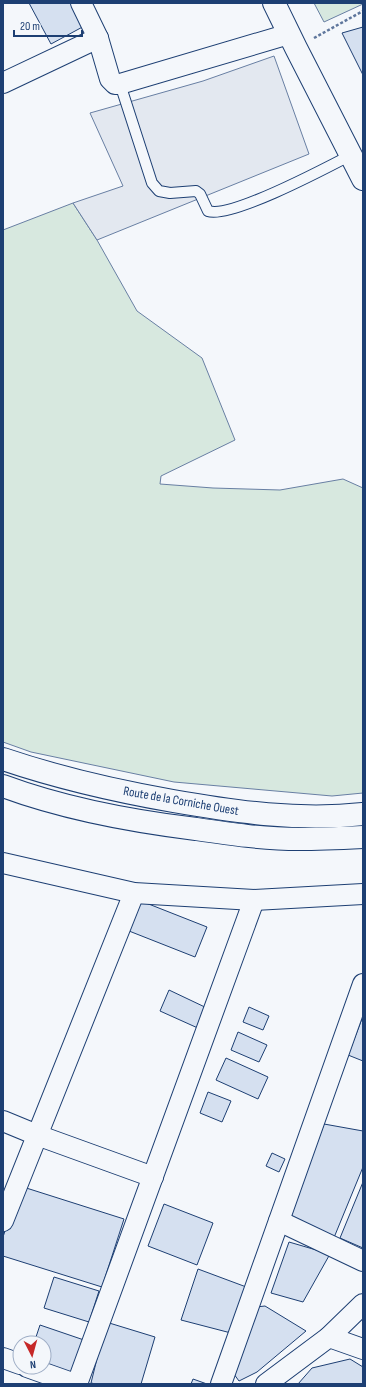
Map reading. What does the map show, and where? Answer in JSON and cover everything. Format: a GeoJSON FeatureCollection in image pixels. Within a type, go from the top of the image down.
{"type":"FeatureCollection","features":[{"type":"Feature","properties":{"kind":"main road"},"geometry":{"type":"LineString","coordinates":[[274,3],[363,179]]}},
{"type":"Feature","properties":{"kind":"main road","name":"Route de la Corniche Ouest"},"geometry":{"type":"LineString","coordinates":[[3,759],[40,772],[86,784],[228,811],[278,816],[340,816],[363,814]]}},
{"type":"Feature","properties":{"kind":"main road","name":"Route de la Corniche Ouest"},"geometry":{"type":"LineString","coordinates":[[3,786],[56,804],[168,826],[271,838],[363,838]]}},
{"type":"Feature","properties":{"kind":"street"},"geometry":{"type":"LineString","coordinates":[[81,3],[98,38],[110,79],[115,84],[292,41]]}},
{"type":"Feature","properties":{"kind":"street"},"geometry":{"type":"LineString","coordinates":[[3,83],[98,38]]}},
{"type":"Feature","properties":{"kind":"street"},"geometry":{"type":"LineString","coordinates":[[3,863],[134,893],[254,900],[363,894]]}},
{"type":"Feature","properties":{"kind":"street"},"geometry":{"type":"LineString","coordinates":[[3,1221],[134,893]]}},
{"type":"Feature","properties":{"kind":"street"},"geometry":{"type":"LineString","coordinates":[[50,1375],[76,1384],[254,900]]}},
{"type":"Feature","properties":{"kind":"street"},"geometry":{"type":"LineString","coordinates":[[221,1384],[363,984]]}},
{"type":"Feature","properties":{"kind":"street"},"geometry":{"type":"LineString","coordinates":[[3,1121],[37,1135],[153,1177]]}},
{"type":"Feature","properties":{"kind":"street"},"geometry":{"type":"LineString","coordinates":[[279,1221],[363,1261]]}},
{"type":"Feature","properties":{"kind":"street"},"geometry":{"type":"LineString","coordinates":[[266,1384],[328,1336],[363,1304]]}},
{"type":"Feature","properties":{"kind":"street"},"geometry":{"type":"LineString","coordinates":[[328,1336],[363,1349]]}},
{"type":"Feature","properties":{"kind":"lane"},"geometry":{"type":"LineString","coordinates":[[120,84],[152,183],[159,191],[170,193],[196,191],[200,194],[208,211],[212,213],[262,199],[350,155]]}},
{"type":"Feature","properties":{"kind":"path"},"geometry":{"type":"LineString","coordinates":[[292,41],[363,11]]}},
{"type":"Feature","properties":{"kind":"shaded area"},"geometry":{"type":"Polygon","coordinates":[[[314,3],[363,3],[363,4],[324,22],[314,3]]]}},
{"type":"Feature","properties":{"kind":"shaded area"},"geometry":{"type":"Polygon","coordinates":[[[274,56],[309,154],[97,240],[73,203],[123,186],[90,113],[203,81],[274,56]]]}},
{"type":"Feature","properties":{"kind":"shaded area"},"geometry":{"type":"Polygon","coordinates":[[[73,203],[97,240],[137,311],[202,358],[235,440],[161,476],[160,484],[213,488],[280,490],[343,479],[363,488],[363,793],[332,796],[174,782],[31,752],[3,742],[3,230],[73,203]]]}},
{"type":"Feature","properties":{"kind":"building"},"geometry":{"type":"Polygon","coordinates":[[[29,3],[76,3],[88,24],[51,44],[29,3]]]}},
{"type":"Feature","properties":{"kind":"building"},"geometry":{"type":"Polygon","coordinates":[[[363,27],[363,75],[342,33],[363,27]]]}},
{"type":"Feature","properties":{"kind":"building"},"geometry":{"type":"Polygon","coordinates":[[[141,901],[207,927],[195,957],[129,931],[141,901]]]}},
{"type":"Feature","properties":{"kind":"building"},"geometry":{"type":"Polygon","coordinates":[[[169,990],[209,1009],[200,1029],[160,1011],[169,990]]]}},
{"type":"Feature","properties":{"kind":"building"},"geometry":{"type":"Polygon","coordinates":[[[249,1007],[269,1016],[263,1030],[243,1022],[249,1007]]]}},
{"type":"Feature","properties":{"kind":"building"},"geometry":{"type":"Polygon","coordinates":[[[363,1016],[363,1061],[348,1055],[363,1016]]]}},
{"type":"Feature","properties":{"kind":"building"},"geometry":{"type":"Polygon","coordinates":[[[238,1032],[267,1045],[259,1062],[231,1050],[238,1032]]]}},
{"type":"Feature","properties":{"kind":"building"},"geometry":{"type":"Polygon","coordinates":[[[226,1058],[268,1077],[258,1099],[216,1080],[226,1058]]]}},
{"type":"Feature","properties":{"kind":"building"},"geometry":{"type":"Polygon","coordinates":[[[208,1092],[231,1101],[222,1122],[200,1113],[208,1092]]]}},
{"type":"Feature","properties":{"kind":"building"},"geometry":{"type":"Polygon","coordinates":[[[324,1124],[363,1131],[363,1167],[333,1240],[289,1219],[324,1124]]]}},
{"type":"Feature","properties":{"kind":"building"},"geometry":{"type":"Polygon","coordinates":[[[272,1153],[285,1159],[279,1172],[266,1166],[272,1153]]]}},
{"type":"Feature","properties":{"kind":"building"},"geometry":{"type":"Polygon","coordinates":[[[363,1182],[363,1248],[340,1238],[363,1182]]]}},
{"type":"Feature","properties":{"kind":"building"},"geometry":{"type":"Polygon","coordinates":[[[20,1186],[124,1219],[102,1287],[3,1256],[3,1237],[20,1186]]]}},
{"type":"Feature","properties":{"kind":"building"},"geometry":{"type":"Polygon","coordinates":[[[164,1204],[213,1223],[197,1265],[148,1246],[164,1204]]]}},
{"type":"Feature","properties":{"kind":"building"},"geometry":{"type":"Polygon","coordinates":[[[289,1242],[330,1254],[303,1302],[271,1293],[289,1242]]]}},
{"type":"Feature","properties":{"kind":"building"},"geometry":{"type":"Polygon","coordinates":[[[198,1269],[249,1288],[231,1333],[181,1320],[198,1269]]]}},
{"type":"Feature","properties":{"kind":"building"},"geometry":{"type":"Polygon","coordinates":[[[54,1277],[99,1291],[89,1322],[44,1308],[54,1277]]]}},
{"type":"Feature","properties":{"kind":"building"},"geometry":{"type":"Polygon","coordinates":[[[265,1306],[306,1331],[257,1372],[239,1381],[231,1370],[256,1307],[265,1306]]]}},
{"type":"Feature","properties":{"kind":"building"},"geometry":{"type":"Polygon","coordinates":[[[106,1322],[155,1337],[141,1384],[91,1383],[106,1322]]]}},
{"type":"Feature","properties":{"kind":"building"},"geometry":{"type":"Polygon","coordinates":[[[40,1325],[84,1340],[73,1374],[52,1367],[52,1335],[37,1335],[40,1325]]]}},
{"type":"Feature","properties":{"kind":"building"},"geometry":{"type":"Polygon","coordinates":[[[350,1359],[363,1367],[363,1384],[298,1384],[312,1368],[350,1359]]]}},
{"type":"Feature","properties":{"kind":"building"},"geometry":{"type":"Polygon","coordinates":[[[193,1379],[207,1384],[191,1384],[193,1379]]]}}]}
